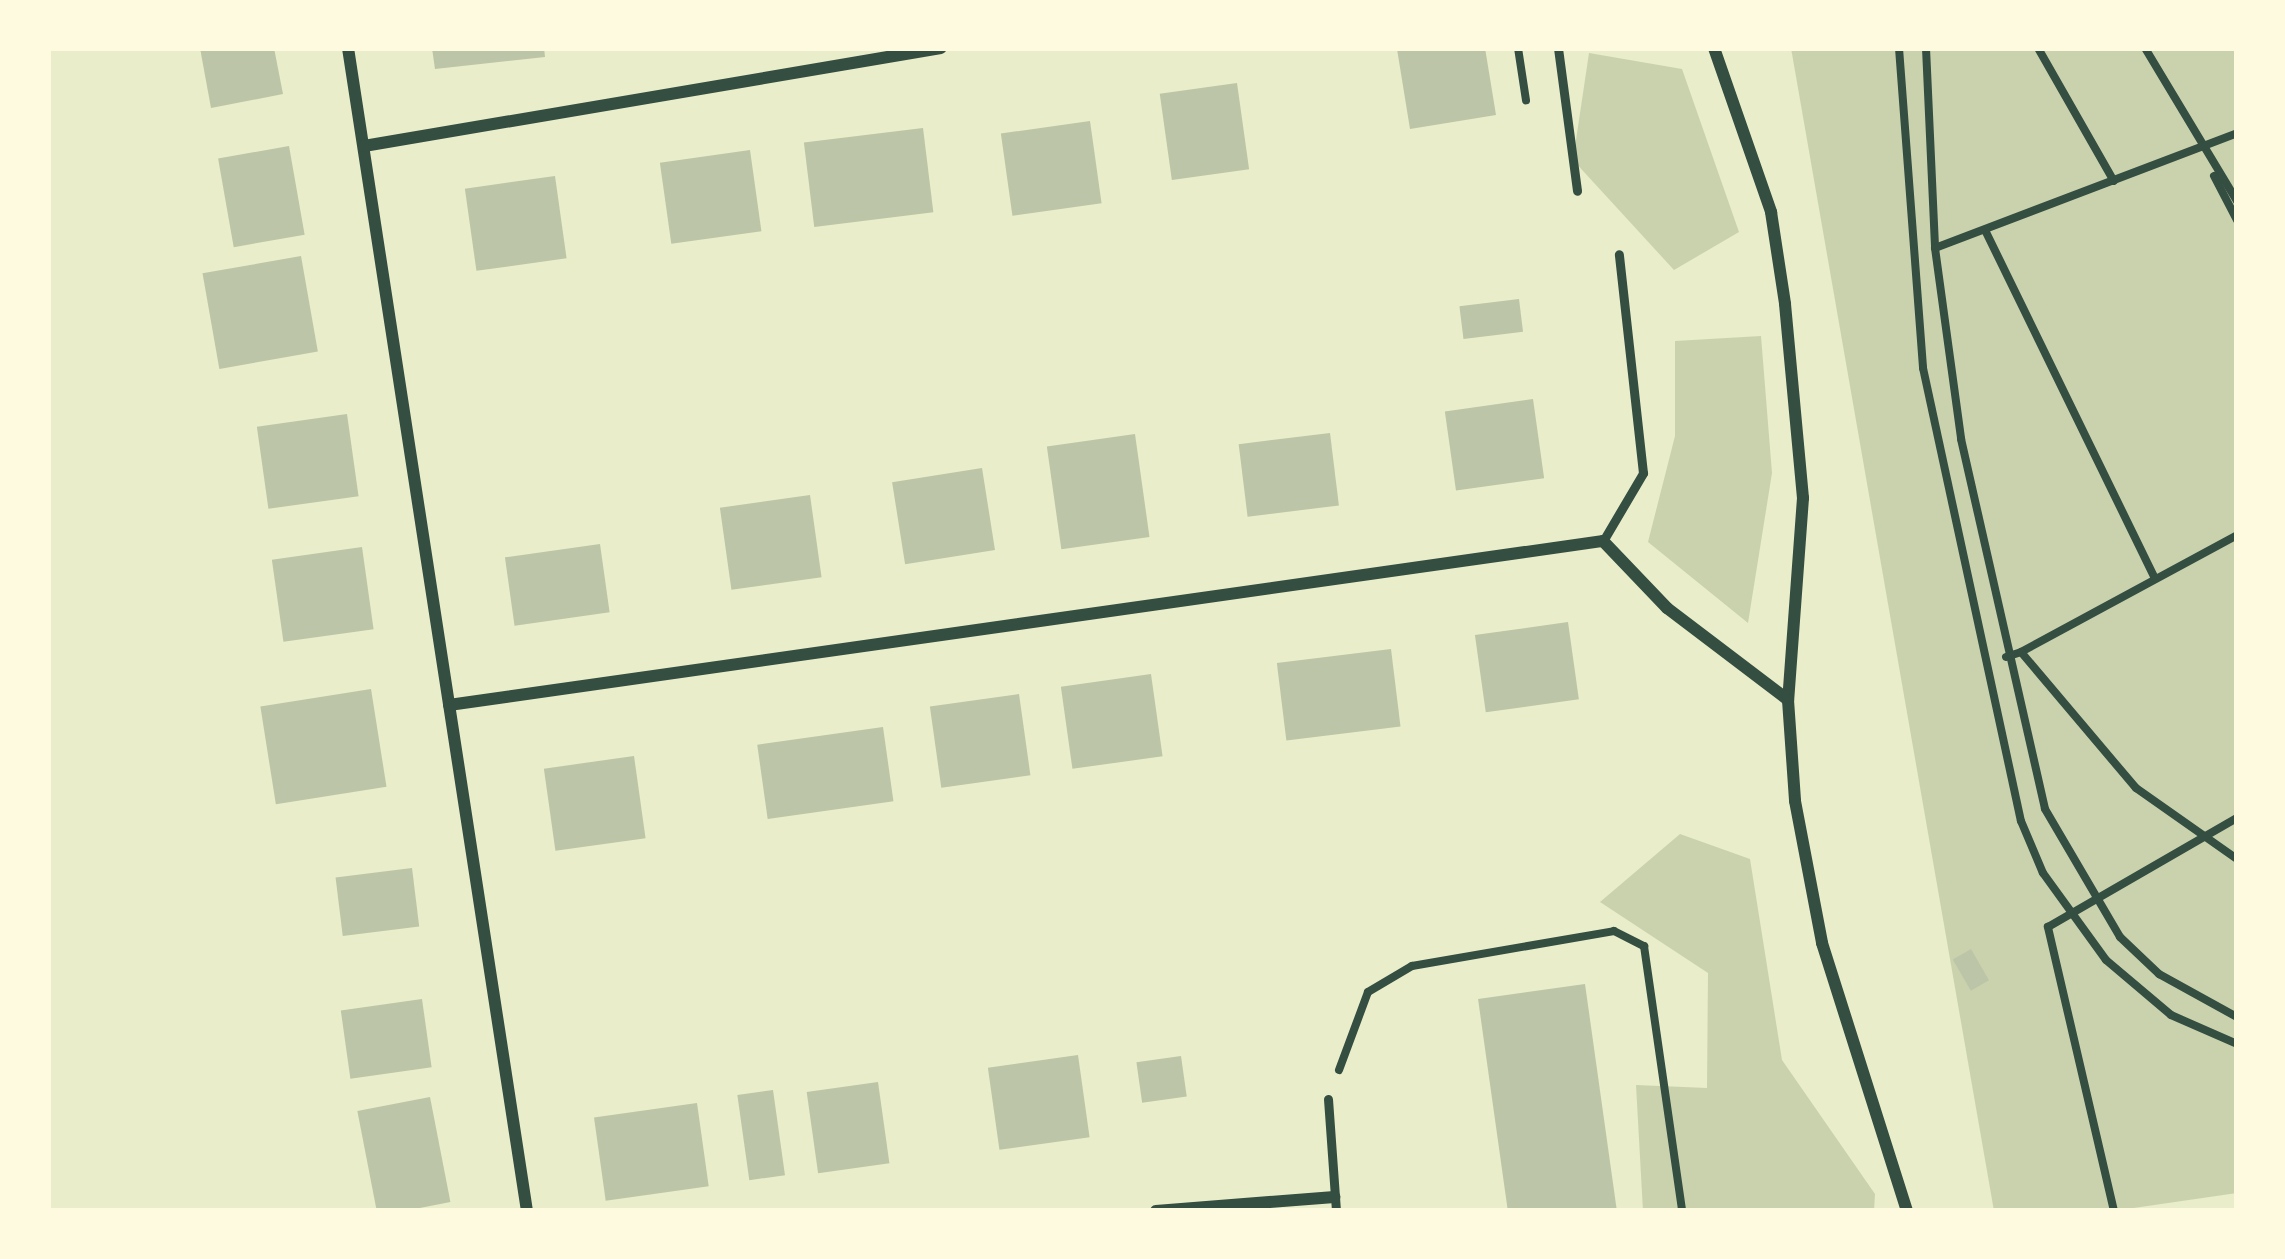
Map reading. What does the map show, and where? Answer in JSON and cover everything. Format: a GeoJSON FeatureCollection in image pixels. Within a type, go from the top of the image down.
{"type":"FeatureCollection","features":[{"type":"Feature","properties":{"kind":"street"},"geometry":{"type":"LineString","coordinates":[[349,48],[527,1211]]}},
{"type":"Feature","properties":{"kind":"street"},"geometry":{"type":"LineString","coordinates":[[364,146],[941,48]]}},
{"type":"Feature","properties":{"kind":"street"},"geometry":{"type":"LineString","coordinates":[[1714,48],[1771,212],[1785,304],[1803,498],[1788,700],[1822,943],[1907,1211]]}},
{"type":"Feature","properties":{"kind":"street"},"geometry":{"type":"LineString","coordinates":[[449,705],[1604,541],[1667,608],[1788,700]]}},
{"type":"Feature","properties":{"kind":"street"},"geometry":{"type":"LineString","coordinates":[[1156,1211],[1335,1204]]}},
{"type":"Feature","properties":{"kind":"lane"},"geometry":{"type":"LineString","coordinates":[[1558,48],[1577,191]]}},
{"type":"Feature","properties":{"kind":"lane"},"geometry":{"type":"LineString","coordinates":[[1604,541],[1643,472],[1619,254]]}},
{"type":"Feature","properties":{"kind":"lane"},"geometry":{"type":"LineString","coordinates":[[1328,1099],[1335,1204]]}},
{"type":"Feature","properties":{"kind":"path"},"geometry":{"type":"LineString","coordinates":[[1899,48],[1911,266],[1940,472],[2020,821],[2068,913],[2133,986],[2237,1045]]}},
{"type":"Feature","properties":{"kind":"path"},"geometry":{"type":"LineString","coordinates":[[1926,48],[1936,248],[2006,657],[2045,809],[2089,898],[2159,974],[2237,1017]]}},
{"type":"Feature","properties":{"kind":"path"},"geometry":{"type":"LineString","coordinates":[[2038,48],[2114,181]]}},
{"type":"Feature","properties":{"kind":"path"},"geometry":{"type":"LineString","coordinates":[[2145,48],[2237,220]]}},
{"type":"Feature","properties":{"kind":"path"},"geometry":{"type":"LineString","coordinates":[[1936,248],[2237,133]]}},
{"type":"Feature","properties":{"kind":"path"},"geometry":{"type":"LineString","coordinates":[[2199,148],[2237,201]]}},
{"type":"Feature","properties":{"kind":"path"},"geometry":{"type":"LineString","coordinates":[[1984,230],[2155,579]]}},
{"type":"Feature","properties":{"kind":"path"},"geometry":{"type":"LineString","coordinates":[[2006,657],[2237,535]]}},
{"type":"Feature","properties":{"kind":"path"},"geometry":{"type":"LineString","coordinates":[[2021,652],[2079,733],[2200,837],[2237,859]]}},
{"type":"Feature","properties":{"kind":"path"},"geometry":{"type":"LineString","coordinates":[[2114,1211],[2048,927],[2089,898],[2237,818]]}},
{"type":"Feature","properties":{"kind":"path"},"geometry":{"type":"LineString","coordinates":[[1328,1099],[1368,992],[1412,966],[1615,931],[1644,946],[1682,1211]]}},
{"type":"Feature","properties":{"kind":"green space"},"geometry":{"type":"Polygon","coordinates":[[[1791,48],[2237,48],[2237,1193],[2113,1211],[1994,1211],[1791,48]]]}},
{"type":"Feature","properties":{"kind":"green space"},"geometry":{"type":"Polygon","coordinates":[[[1589,53],[1682,69],[1739,232],[1674,270],[1573,160],[1589,53]]]}},
{"type":"Feature","properties":{"kind":"green space"},"geometry":{"type":"Polygon","coordinates":[[[1761,336],[1772,473],[1748,623],[1648,542],[1675,436],[1675,341],[1761,336]]]}},
{"type":"Feature","properties":{"kind":"green space"},"geometry":{"type":"Polygon","coordinates":[[[1680,834],[1750,859],[1782,1060],[1875,1194],[1874,1211],[1643,1211],[1636,1085],[1707,1088],[1708,973],[1600,902],[1680,834]]]}},
{"type":"Feature","properties":{"kind":"building"},"geometry":{"type":"Polygon","coordinates":[[[200,48],[274,48],[283,94],[211,108],[200,48]]]}},
{"type":"Feature","properties":{"kind":"building"},"geometry":{"type":"Polygon","coordinates":[[[432,48],[544,48],[545,57],[435,69],[432,48]]]}},
{"type":"Feature","properties":{"kind":"building"},"geometry":{"type":"Polygon","coordinates":[[[1485,48],[1496,115],[1410,129],[1397,49],[1485,48]]]}},
{"type":"Feature","properties":{"kind":"building"},"geometry":{"type":"Polygon","coordinates":[[[1237,83],[1249,169],[1172,180],[1160,94],[1237,83]]]}},
{"type":"Feature","properties":{"kind":"building"},"geometry":{"type":"Polygon","coordinates":[[[1090,121],[1102,203],[1012,216],[1001,134],[1090,121]]]}},
{"type":"Feature","properties":{"kind":"building"},"geometry":{"type":"Polygon","coordinates":[[[923,128],[933,212],[814,227],[804,143],[923,128]]]}},
{"type":"Feature","properties":{"kind":"building"},"geometry":{"type":"Polygon","coordinates":[[[289,146],[305,235],[234,247],[218,159],[289,146]]]}},
{"type":"Feature","properties":{"kind":"building"},"geometry":{"type":"Polygon","coordinates":[[[750,150],[761,231],[671,244],[660,163],[750,150]]]}},
{"type":"Feature","properties":{"kind":"building"},"geometry":{"type":"Polygon","coordinates":[[[555,176],[567,258],[476,271],[465,189],[555,176]]]}},
{"type":"Feature","properties":{"kind":"building"},"geometry":{"type":"Polygon","coordinates":[[[301,256],[318,352],[219,369],[203,273],[301,256]]]}},
{"type":"Feature","properties":{"kind":"building"},"geometry":{"type":"Polygon","coordinates":[[[1519,299],[1523,332],[1463,339],[1459,306],[1519,299]]]}},
{"type":"Feature","properties":{"kind":"building"},"geometry":{"type":"Polygon","coordinates":[[[1533,399],[1544,478],[1456,491],[1445,411],[1533,399]]]}},
{"type":"Feature","properties":{"kind":"building"},"geometry":{"type":"Polygon","coordinates":[[[347,414],[359,496],[268,509],[257,427],[347,414]]]}},
{"type":"Feature","properties":{"kind":"building"},"geometry":{"type":"Polygon","coordinates":[[[1330,433],[1339,505],[1248,517],[1239,444],[1330,433]]]}},
{"type":"Feature","properties":{"kind":"building"},"geometry":{"type":"Polygon","coordinates":[[[1135,434],[1149,537],[1061,549],[1047,446],[1135,434]]]}},
{"type":"Feature","properties":{"kind":"building"},"geometry":{"type":"Polygon","coordinates":[[[982,468],[995,550],[905,564],[892,482],[982,468]]]}},
{"type":"Feature","properties":{"kind":"building"},"geometry":{"type":"Polygon","coordinates":[[[810,495],[822,577],[731,590],[720,508],[810,495]]]}},
{"type":"Feature","properties":{"kind":"building"},"geometry":{"type":"Polygon","coordinates":[[[600,544],[610,612],[515,626],[505,557],[600,544]]]}},
{"type":"Feature","properties":{"kind":"building"},"geometry":{"type":"Polygon","coordinates":[[[362,547],[374,629],[283,642],[272,560],[362,547]]]}},
{"type":"Feature","properties":{"kind":"building"},"geometry":{"type":"Polygon","coordinates":[[[1568,622],[1579,699],[1486,712],[1475,635],[1568,622]]]}},
{"type":"Feature","properties":{"kind":"building"},"geometry":{"type":"Polygon","coordinates":[[[1391,649],[1401,726],[1286,740],[1277,663],[1391,649]]]}},
{"type":"Feature","properties":{"kind":"building"},"geometry":{"type":"Polygon","coordinates":[[[1151,674],[1163,756],[1072,769],[1061,687],[1151,674]]]}},
{"type":"Feature","properties":{"kind":"building"},"geometry":{"type":"Polygon","coordinates":[[[371,689],[386,787],[276,804],[260,707],[371,689]]]}},
{"type":"Feature","properties":{"kind":"building"},"geometry":{"type":"Polygon","coordinates":[[[1019,694],[1030,775],[941,788],[930,707],[1019,694]]]}},
{"type":"Feature","properties":{"kind":"building"},"geometry":{"type":"Polygon","coordinates":[[[883,727],[893,801],[768,819],[757,745],[883,727]]]}},
{"type":"Feature","properties":{"kind":"building"},"geometry":{"type":"Polygon","coordinates":[[[634,756],[646,838],[555,851],[544,769],[634,756]]]}},
{"type":"Feature","properties":{"kind":"building"},"geometry":{"type":"Polygon","coordinates":[[[412,868],[419,927],[343,936],[336,877],[412,868]]]}},
{"type":"Feature","properties":{"kind":"building"},"geometry":{"type":"Polygon","coordinates":[[[1971,949],[1989,980],[1971,991],[1953,960],[1971,949]]]}},
{"type":"Feature","properties":{"kind":"building"},"geometry":{"type":"Polygon","coordinates":[[[1585,984],[1617,1211],[1508,1211],[1478,999],[1585,984]]]}},
{"type":"Feature","properties":{"kind":"building"},"geometry":{"type":"Polygon","coordinates":[[[422,999],[432,1067],[350,1079],[341,1010],[422,999]]]}},
{"type":"Feature","properties":{"kind":"building"},"geometry":{"type":"Polygon","coordinates":[[[1078,1055],[1090,1137],[999,1150],[988,1068],[1078,1055]]]}},
{"type":"Feature","properties":{"kind":"building"},"geometry":{"type":"Polygon","coordinates":[[[1181,1056],[1187,1097],[1142,1103],[1136,1062],[1181,1056]]]}},
{"type":"Feature","properties":{"kind":"building"},"geometry":{"type":"Polygon","coordinates":[[[878,1082],[889,1163],[818,1173],[807,1092],[878,1082]]]}},
{"type":"Feature","properties":{"kind":"building"},"geometry":{"type":"Polygon","coordinates":[[[773,1090],[785,1175],[749,1180],[737,1095],[773,1090]]]}},
{"type":"Feature","properties":{"kind":"building"},"geometry":{"type":"Polygon","coordinates":[[[430,1097],[450,1202],[377,1211],[357,1111],[430,1097]]]}},
{"type":"Feature","properties":{"kind":"building"},"geometry":{"type":"Polygon","coordinates":[[[697,1103],[709,1186],[606,1201],[594,1117],[697,1103]]]}}]}
